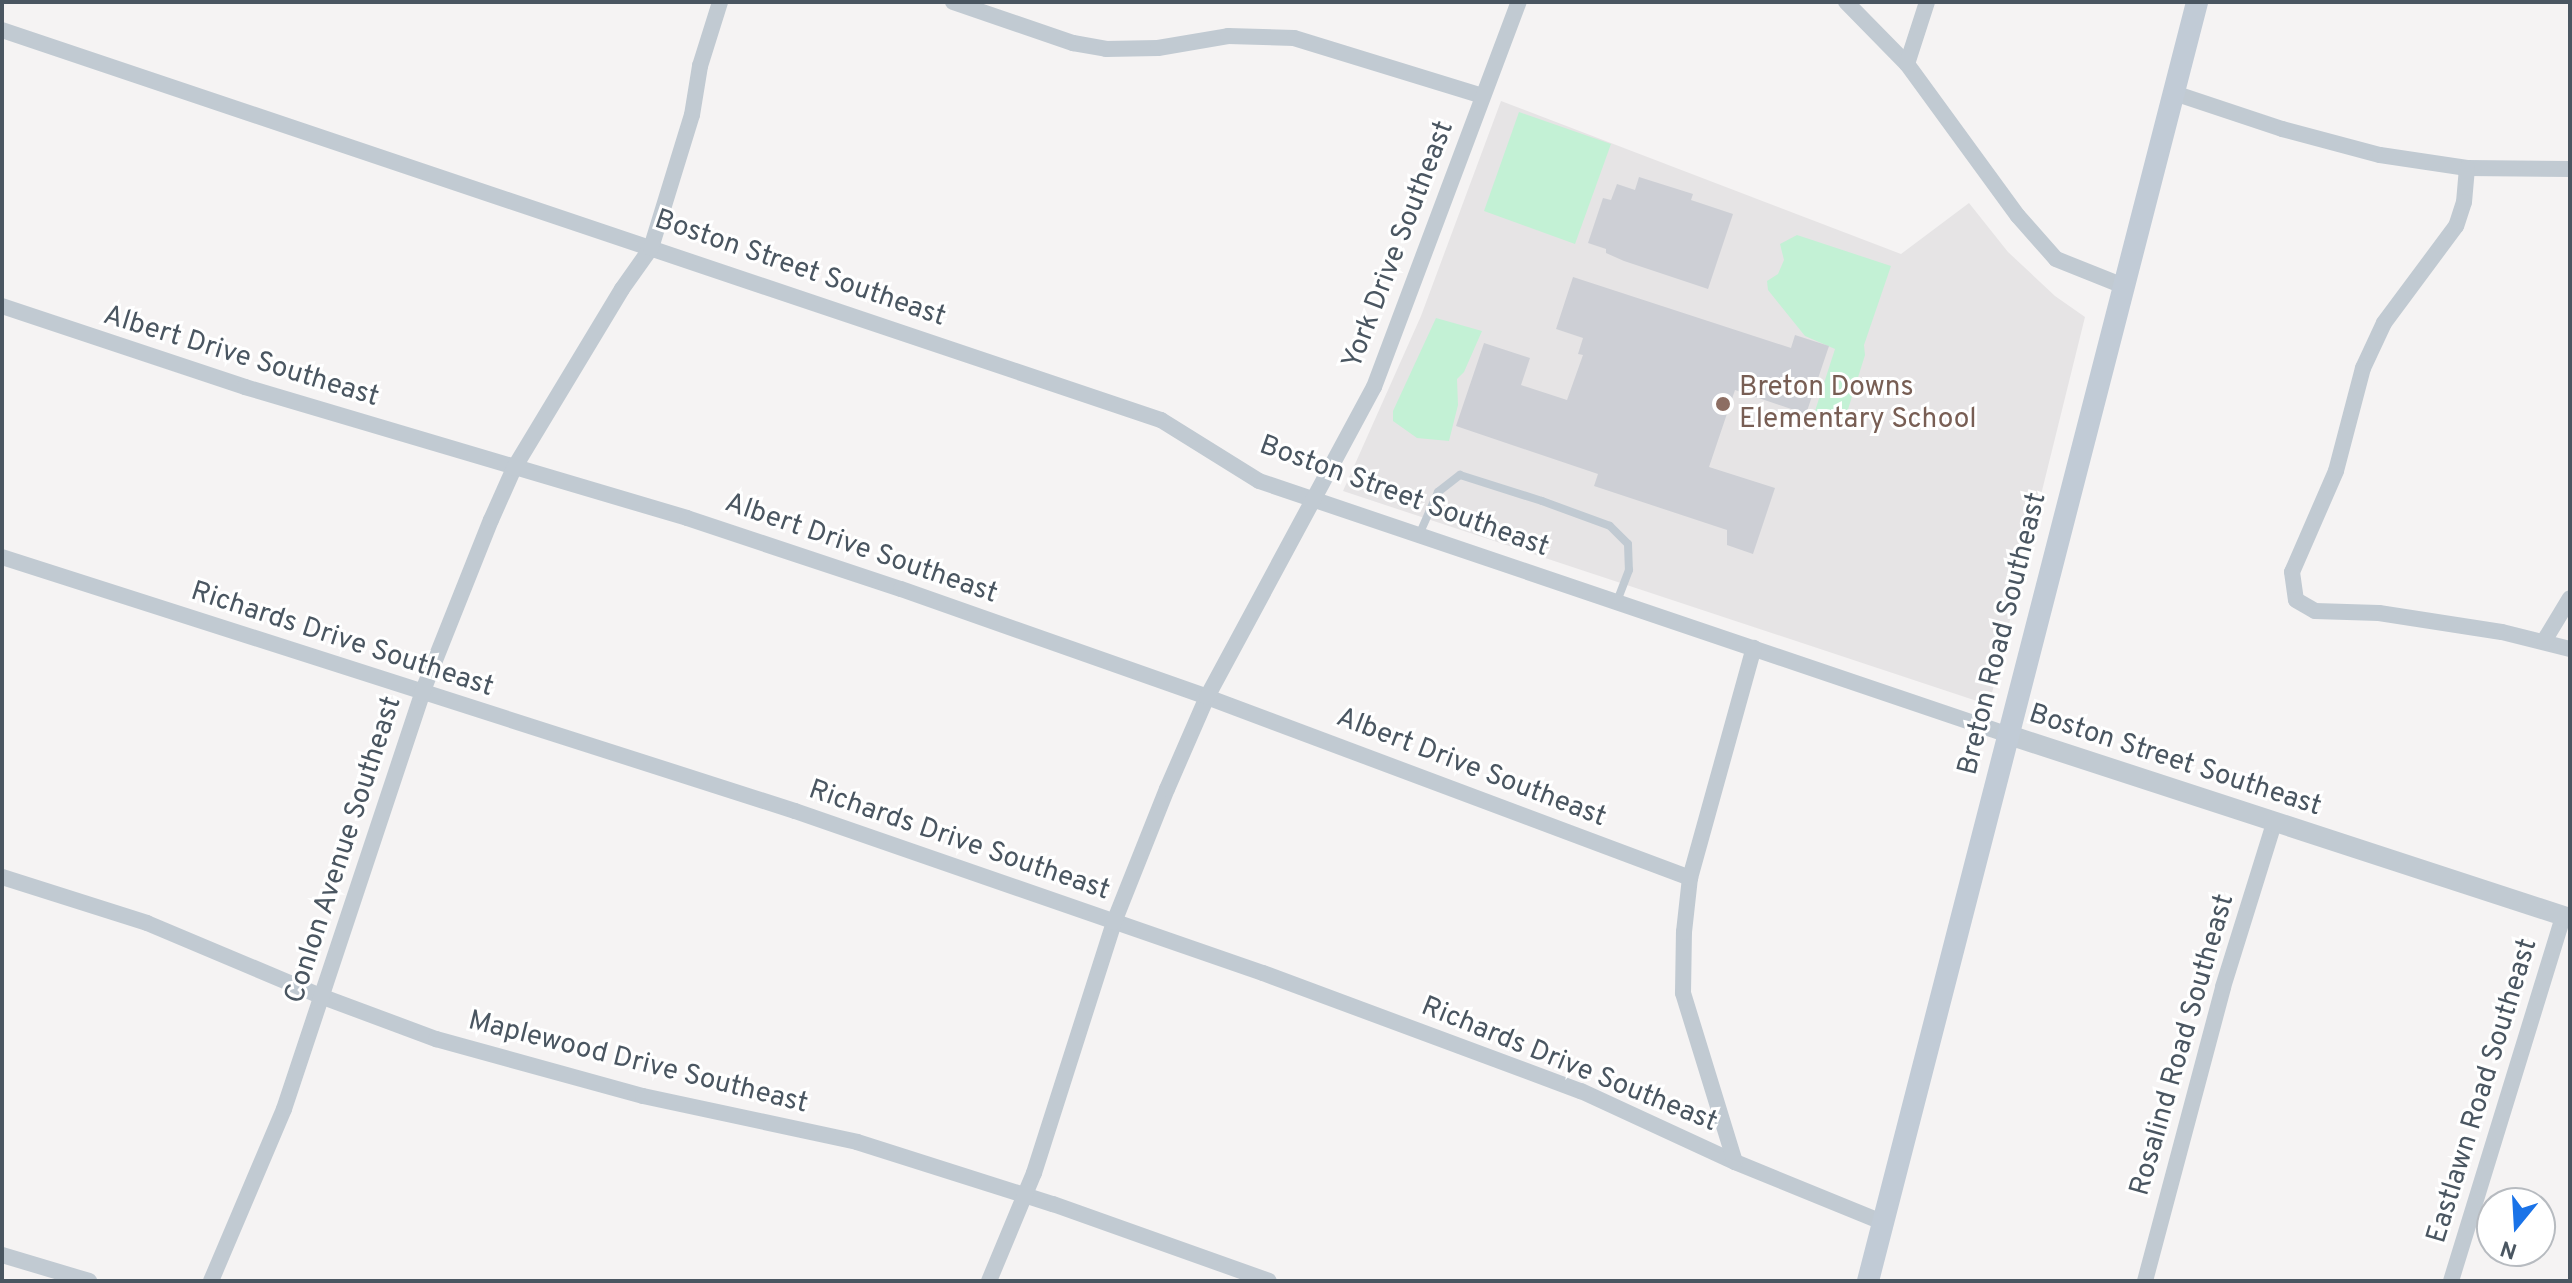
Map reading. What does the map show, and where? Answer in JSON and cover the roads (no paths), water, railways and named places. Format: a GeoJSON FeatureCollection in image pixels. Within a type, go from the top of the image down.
{"type":"FeatureCollection","features":[{"type":"Feature","properties":{"kind":"main road","name":"Breton Road Southeast"},"geometry":{"type":"LineString","coordinates":[[1868,1281],[2121,285],[2197,2]]}},
{"type":"Feature","properties":{"kind":"street","name":"Conlon Avenue Southeast"},"geometry":{"type":"LineString","coordinates":[[211,1281],[284,1109],[422,693],[514,468],[622,289],[651,248],[692,115],[700,66],[720,2]]}},
{"type":"Feature","properties":{"kind":"street"},"geometry":{"type":"LineString","coordinates":[[953,2],[1073,43],[1106,49],[1158,48],[1228,36],[1294,38],[1482,96]]}},
{"type":"Feature","properties":{"kind":"street","name":"York Drive Southeast"},"geometry":{"type":"LineString","coordinates":[[989,1281],[1026,1195],[1114,922],[1207,697],[1374,387],[1417,281],[1482,96],[1519,2]]}},
{"type":"Feature","properties":{"kind":"street"},"geometry":{"type":"LineString","coordinates":[[1846,2],[1907,64],[2018,216],[2056,259],[2121,285]]}},
{"type":"Feature","properties":{"kind":"street"},"geometry":{"type":"LineString","coordinates":[[1907,64],[1927,2]]}},
{"type":"Feature","properties":{"kind":"street","name":"Boston Street Southeast"},"geometry":{"type":"LineString","coordinates":[[2,30],[1161,420],[1259,481],[1314,501],[2274,823],[2567,917]]}},
{"type":"Feature","properties":{"kind":"street"},"geometry":{"type":"LineString","coordinates":[[2174,93],[2349,148],[2467,168],[2570,169]]}},
{"type":"Feature","properties":{"kind":"street"},"geometry":{"type":"LineString","coordinates":[[2467,168],[2464,202],[2456,226],[2384,323],[2363,368],[2336,471],[2292,572],[2296,600],[2315,611],[2379,613],[2544,641],[2570,649]]}},
{"type":"Feature","properties":{"kind":"street","name":"Albert Drive Southeast"},"geometry":{"type":"LineString","coordinates":[[2,306],[245,387],[715,527],[1207,697],[1690,878]]}},
{"type":"Feature","properties":{"kind":"street","name":"Richards Drive Southeast"},"geometry":{"type":"LineString","coordinates":[[2,557],[795,811],[1263,973],[1581,1091],[1735,1162],[1882,1222]]}},
{"type":"Feature","properties":{"kind":"street"},"geometry":{"type":"LineString","coordinates":[[2544,641],[2570,598]]}},
{"type":"Feature","properties":{"kind":"street"},"geometry":{"type":"LineString","coordinates":[[1735,1162],[1683,993],[1684,932],[1690,878],[1754,648]]}},
{"type":"Feature","properties":{"kind":"street","name":"Rosalind Road Southeast"},"geometry":{"type":"LineString","coordinates":[[2145,1281],[2223,987],[2274,823]]}},
{"type":"Feature","properties":{"kind":"street","name":"Maplewood Drive Southeast"},"geometry":{"type":"LineString","coordinates":[[2,877],[147,923],[323,997],[436,1039],[541,1070],[857,1142],[1026,1195],[1269,1281]]}},
{"type":"Feature","properties":{"kind":"street","name":"Eastlawn Road Southeast"},"geometry":{"type":"LineString","coordinates":[[2451,1281],[2567,917]]}},
{"type":"Feature","properties":{"kind":"street"},"geometry":{"type":"LineString","coordinates":[[2,1255],[89,1281]]}},
{"type":"Feature","properties":{"kind":"lane"},"geometry":{"type":"LineString","coordinates":[[1419,536],[1438,492],[1460,475],[1542,501],[1610,526],[1628,544],[1629,570],[1617,602]]}},
{"type":"Feature","properties":{"kind":"place","name":"Breton Downs Elementary School"},"geometry":{"type":"Point","coordinates":[1723,404]}}]}
